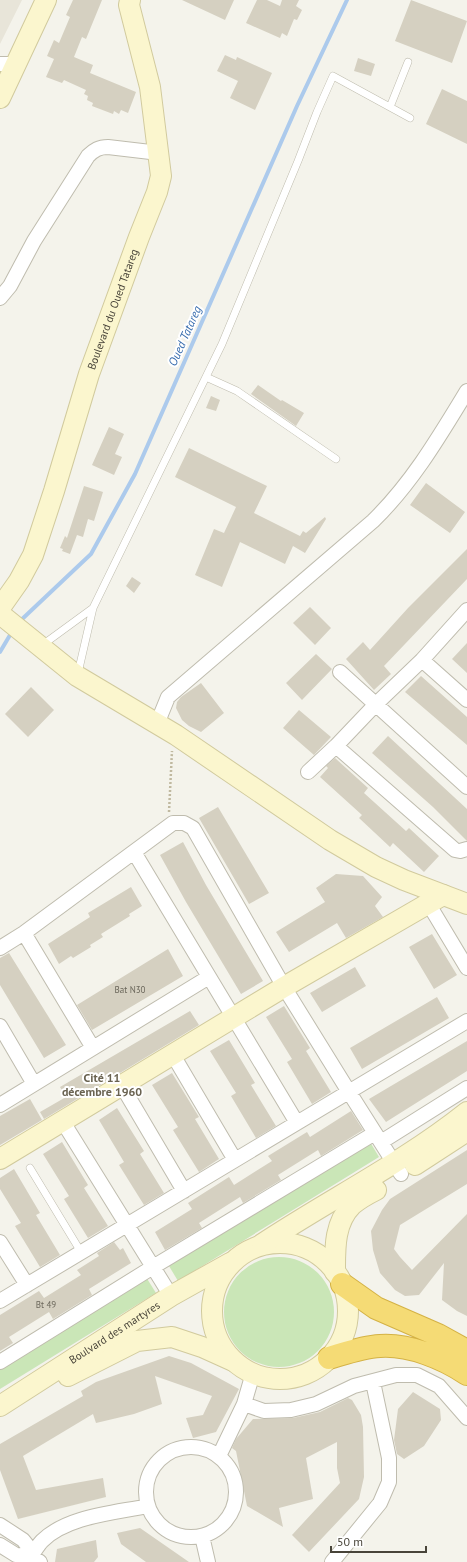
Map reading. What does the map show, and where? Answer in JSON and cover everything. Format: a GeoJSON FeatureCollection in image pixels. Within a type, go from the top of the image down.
{"type":"FeatureCollection","features":[{"type":"Feature","properties":{"kind":"highway"},"geometry":{"type":"LineString","coordinates":[[339,1278],[376,1308],[438,1335],[467,1351]]}},
{"type":"Feature","properties":{"kind":"highway"},"geometry":{"type":"LineString","coordinates":[[329,1358],[364,1348],[381,1346],[402,1347],[423,1353],[458,1368],[467,1374]]}},
{"type":"Feature","properties":{"kind":"street"},"geometry":{"type":"LineString","coordinates":[[0,97],[7,64],[46,0]]}},
{"type":"Feature","properties":{"kind":"street","name":"Boulevard du Oued Tatareg"},"geometry":{"type":"LineString","coordinates":[[3,615],[18,581],[33,554],[54,491],[89,374],[157,192],[161,176],[150,87],[129,5],[130,0]]}},
{"type":"Feature","properties":{"kind":"street"},"geometry":{"type":"LineString","coordinates":[[0,298],[10,286],[34,241],[92,152],[102,147],[108,147],[159,153]]}},
{"type":"Feature","properties":{"kind":"street"},"geometry":{"type":"LineString","coordinates":[[157,724],[168,697],[388,506],[416,471],[467,391]]}},
{"type":"Feature","properties":{"kind":"street"},"geometry":{"type":"LineString","coordinates":[[3,615],[77,676],[176,735],[330,840],[376,867],[404,880],[436,899],[467,904]]}},
{"type":"Feature","properties":{"kind":"street"},"geometry":{"type":"LineString","coordinates":[[308,772],[464,619]]}},
{"type":"Feature","properties":{"kind":"street"},"geometry":{"type":"LineString","coordinates":[[422,660],[467,700]]}},
{"type":"Feature","properties":{"kind":"street"},"geometry":{"type":"LineString","coordinates":[[340,672],[467,787]]}},
{"type":"Feature","properties":{"kind":"street"},"geometry":{"type":"LineString","coordinates":[[336,746],[456,850],[460,851],[467,849]]}},
{"type":"Feature","properties":{"kind":"street"},"geometry":{"type":"LineString","coordinates":[[0,948],[24,933],[174,824],[184,823],[193,828],[284,987],[398,1168]]}},
{"type":"Feature","properties":{"kind":"street"},"geometry":{"type":"LineString","coordinates":[[134,852],[297,1123]]}},
{"type":"Feature","properties":{"kind":"street"},"geometry":{"type":"LineString","coordinates":[[436,899],[467,968]]}},
{"type":"Feature","properties":{"kind":"street"},"geometry":{"type":"LineString","coordinates":[[0,1159],[284,987],[436,899]]}},
{"type":"Feature","properties":{"kind":"street"},"geometry":{"type":"LineString","coordinates":[[24,933],[93,1048]]}},
{"type":"Feature","properties":{"kind":"street"},"geometry":{"type":"LineString","coordinates":[[0,1105],[209,977]]}},
{"type":"Feature","properties":{"kind":"street"},"geometry":{"type":"LineString","coordinates":[[0,1301],[467,1021]]}},
{"type":"Feature","properties":{"kind":"street"},"geometry":{"type":"LineString","coordinates":[[0,1026],[34,1084]]}},
{"type":"Feature","properties":{"kind":"street"},"geometry":{"type":"LineString","coordinates":[[173,1055],[235,1160]]}},
{"type":"Feature","properties":{"kind":"street"},"geometry":{"type":"LineString","coordinates":[[122,1086],[184,1191]]}},
{"type":"Feature","properties":{"kind":"street"},"geometry":{"type":"LineString","coordinates":[[0,1362],[153,1267],[467,1088]]}},
{"type":"Feature","properties":{"kind":"street"},"geometry":{"type":"LineString","coordinates":[[339,1278],[337,1234],[340,1223],[346,1213],[353,1204],[467,1112]]}},
{"type":"Feature","properties":{"kind":"street"},"geometry":{"type":"LineString","coordinates":[[63,1122],[171,1296]]}},
{"type":"Feature","properties":{"kind":"street"},"geometry":{"type":"LineString","coordinates":[[257,1247],[467,1131]]}},
{"type":"Feature","properties":{"kind":"street"},"geometry":{"type":"LineString","coordinates":[[0,1242],[27,1285]]}},
{"type":"Feature","properties":{"kind":"street"},"geometry":{"type":"LineString","coordinates":[[0,1410],[138,1341],[172,1337],[202,1347],[235,1362],[253,1373],[273,1379],[293,1378],[313,1371],[329,1358],[340,1342],[347,1323],[348,1303],[339,1278],[330,1265],[313,1251],[293,1244],[271,1243],[250,1249],[232,1262],[219,1280],[212,1302],[213,1324],[221,1345],[235,1362]]}},
{"type":"Feature","properties":{"kind":"street","name":"Boulvard des martyres"},"geometry":{"type":"LineString","coordinates":[[0,1406],[171,1296],[232,1262]]}},
{"type":"Feature","properties":{"kind":"street"},"geometry":{"type":"LineString","coordinates":[[219,1456],[244,1404],[253,1373]]}},
{"type":"Feature","properties":{"kind":"street"},"geometry":{"type":"LineString","coordinates":[[244,1404],[264,1410],[291,1410],[316,1404],[354,1386],[396,1375],[417,1375],[439,1386],[467,1418]]}},
{"type":"Feature","properties":{"kind":"street"},"geometry":{"type":"LineString","coordinates":[[332,1562],[380,1503],[389,1482],[389,1458],[373,1382]]}},
{"type":"Feature","properties":{"kind":"street"},"geometry":{"type":"LineString","coordinates":[[188,1446],[204,1448],[219,1456],[230,1469],[236,1484],[236,1501],[229,1517],[217,1529],[202,1536],[185,1537],[169,1532],[156,1521],[148,1506],[146,1490],[149,1474],[158,1460],[172,1450],[188,1446]]}},
{"type":"Feature","properties":{"kind":"street"},"geometry":{"type":"LineString","coordinates":[[36,1559],[42,1540],[60,1528],[80,1520],[148,1506]]}},
{"type":"Feature","properties":{"kind":"street"},"geometry":{"type":"LineString","coordinates":[[0,1525],[23,1540],[36,1559]]}},
{"type":"Feature","properties":{"kind":"street"},"geometry":{"type":"LineString","coordinates":[[202,1536],[208,1562]]}},
{"type":"Feature","properties":{"kind":"street"},"geometry":{"type":"LineString","coordinates":[[0,1544],[16,1555],[36,1559]]}},
{"type":"Feature","properties":{"kind":"lane"},"geometry":{"type":"LineString","coordinates":[[390,107],[408,62]]}},
{"type":"Feature","properties":{"kind":"lane"},"geometry":{"type":"LineString","coordinates":[[77,676],[93,608],[222,344],[333,76],[410,118]]}},
{"type":"Feature","properties":{"kind":"lane"},"geometry":{"type":"LineString","coordinates":[[206,377],[237,391],[336,459]]}},
{"type":"Feature","properties":{"kind":"lane"},"geometry":{"type":"LineString","coordinates":[[35,642],[93,608]]}},
{"type":"Feature","properties":{"kind":"lane"},"geometry":{"type":"LineString","coordinates":[[30,1168],[81,1252]]}},
{"type":"Feature","properties":{"kind":"path"},"geometry":{"type":"LineString","coordinates":[[168,807],[171,753]]}},
{"type":"Feature","properties":{"kind":"shaded area"},"geometry":{"type":"Polygon","coordinates":[[[0,0],[22,0],[0,44],[0,0]]]}},
{"type":"Feature","properties":{"kind":"green space"},"geometry":{"type":"Polygon","coordinates":[[[370,1142],[379,1157],[178,1281],[169,1266],[370,1142]]]}},
{"type":"Feature","properties":{"kind":"green space"},"geometry":{"type":"Polygon","coordinates":[[[279,1257],[300,1261],[310,1266],[318,1273],[325,1281],[330,1291],[334,1312],[330,1333],[325,1343],[318,1351],[310,1358],[300,1363],[279,1367],[258,1363],[248,1358],[240,1351],[233,1343],[228,1333],[224,1312],[228,1291],[233,1281],[240,1273],[248,1266],[258,1261],[279,1257]]]}},
{"type":"Feature","properties":{"kind":"green space"},"geometry":{"type":"Polygon","coordinates":[[[146,1277],[156,1293],[0,1389],[0,1368],[146,1277]]]}},
{"type":"Feature","properties":{"kind":"building"},"geometry":{"type":"Polygon","coordinates":[[[73,0],[102,0],[86,39],[82,37],[74,57],[93,65],[90,73],[136,92],[128,113],[121,110],[119,114],[114,111],[113,114],[92,106],[93,103],[87,100],[88,96],[84,94],[86,90],[64,80],[62,83],[46,77],[54,59],[47,56],[54,40],[59,43],[70,17],[66,15],[73,0]]]}},
{"type":"Feature","properties":{"kind":"building"},"geometry":{"type":"Polygon","coordinates":[[[182,0],[234,0],[225,20],[182,0]]]}},
{"type":"Feature","properties":{"kind":"building"},"geometry":{"type":"Polygon","coordinates":[[[257,0],[267,0],[280,6],[282,0],[299,0],[296,6],[302,10],[297,20],[294,19],[287,36],[282,33],[280,38],[246,23],[257,0]]]}},
{"type":"Feature","properties":{"kind":"building"},"geometry":{"type":"Polygon","coordinates":[[[411,0],[467,21],[452,63],[395,41],[411,0]]]}},
{"type":"Feature","properties":{"kind":"building"},"geometry":{"type":"Polygon","coordinates":[[[225,55],[236,60],[237,57],[272,73],[255,110],[230,98],[238,81],[217,71],[225,55]]]}},
{"type":"Feature","properties":{"kind":"building"},"geometry":{"type":"Polygon","coordinates":[[[358,58],[375,64],[371,76],[354,71],[358,58]]]}},
{"type":"Feature","properties":{"kind":"building"},"geometry":{"type":"Polygon","coordinates":[[[442,89],[467,101],[467,144],[426,124],[442,89]]]}},
{"type":"Feature","properties":{"kind":"building"},"geometry":{"type":"Polygon","coordinates":[[[258,385],[281,401],[282,400],[304,413],[296,426],[251,394],[258,385]]]}},
{"type":"Feature","properties":{"kind":"building"},"geometry":{"type":"Polygon","coordinates":[[[211,396],[220,400],[216,411],[206,408],[211,396]]]}},
{"type":"Feature","properties":{"kind":"building"},"geometry":{"type":"Polygon","coordinates":[[[109,427],[124,434],[115,454],[122,457],[114,475],[92,465],[109,427]]]}},
{"type":"Feature","properties":{"kind":"building"},"geometry":{"type":"Polygon","coordinates":[[[189,448],[267,486],[254,513],[300,536],[303,531],[306,533],[325,517],[326,519],[305,553],[293,546],[285,564],[240,542],[222,587],[195,575],[214,529],[224,533],[236,507],[175,477],[189,448]]]}},
{"type":"Feature","properties":{"kind":"building"},"geometry":{"type":"Polygon","coordinates":[[[426,483],[465,512],[450,533],[410,505],[426,483]]]}},
{"type":"Feature","properties":{"kind":"building"},"geometry":{"type":"Polygon","coordinates":[[[84,486],[103,492],[94,521],[88,519],[83,537],[77,535],[70,554],[62,551],[63,549],[60,548],[65,536],[67,538],[84,486]]]}},
{"type":"Feature","properties":{"kind":"building"},"geometry":{"type":"Polygon","coordinates":[[[467,549],[467,579],[384,666],[391,674],[374,690],[346,659],[363,642],[370,650],[408,608],[467,549]]]}},
{"type":"Feature","properties":{"kind":"building"},"geometry":{"type":"Polygon","coordinates":[[[132,577],[141,583],[134,593],[126,586],[132,577]]]}},
{"type":"Feature","properties":{"kind":"building"},"geometry":{"type":"Polygon","coordinates":[[[310,607],[331,628],[315,645],[293,623],[310,607]]]}},
{"type":"Feature","properties":{"kind":"building"},"geometry":{"type":"Polygon","coordinates":[[[467,643],[467,673],[452,659],[467,643]]]}},
{"type":"Feature","properties":{"kind":"building"},"geometry":{"type":"Polygon","coordinates":[[[316,654],[332,669],[302,700],[286,683],[316,654]]]}},
{"type":"Feature","properties":{"kind":"building"},"geometry":{"type":"Polygon","coordinates":[[[421,676],[467,717],[467,745],[405,692],[421,676]]]}},
{"type":"Feature","properties":{"kind":"building"},"geometry":{"type":"Polygon","coordinates":[[[201,683],[224,713],[201,732],[189,726],[182,720],[176,708],[177,702],[181,697],[201,683]]]}},
{"type":"Feature","properties":{"kind":"building"},"geometry":{"type":"Polygon","coordinates":[[[31,687],[54,710],[28,737],[5,714],[31,687]]]}},
{"type":"Feature","properties":{"kind":"building"},"geometry":{"type":"Polygon","coordinates":[[[299,710],[331,737],[314,755],[283,728],[299,710]]]}},
{"type":"Feature","properties":{"kind":"building"},"geometry":{"type":"Polygon","coordinates":[[[388,736],[467,809],[467,841],[433,807],[372,753],[388,736]]]}},
{"type":"Feature","properties":{"kind":"building"},"geometry":{"type":"Polygon","coordinates":[[[335,758],[368,788],[364,793],[406,831],[409,828],[439,856],[424,872],[393,843],[390,847],[359,818],[362,815],[320,777],[328,768],[326,766],[335,758]]]}},
{"type":"Feature","properties":{"kind":"building"},"geometry":{"type":"Polygon","coordinates":[[[218,807],[269,893],[249,904],[199,818],[218,807]]]}},
{"type":"Feature","properties":{"kind":"building"},"geometry":{"type":"Polygon","coordinates":[[[183,842],[206,885],[263,981],[241,994],[160,855],[183,842]]]}},
{"type":"Feature","properties":{"kind":"building"},"geometry":{"type":"Polygon","coordinates":[[[336,874],[363,876],[382,897],[375,906],[383,917],[346,938],[337,923],[289,952],[276,932],[325,902],[316,888],[336,874]]]}},
{"type":"Feature","properties":{"kind":"building"},"geometry":{"type":"Polygon","coordinates":[[[131,887],[142,906],[129,914],[130,916],[101,934],[103,937],[90,945],[91,947],[73,958],[71,956],[59,964],[48,944],[90,917],[88,913],[131,887]]]}},
{"type":"Feature","properties":{"kind":"building"},"geometry":{"type":"Polygon","coordinates":[[[432,934],[457,975],[434,989],[409,947],[432,934]]]}},
{"type":"Feature","properties":{"kind":"building"},"geometry":{"type":"Polygon","coordinates":[[[168,949],[183,976],[92,1030],[77,1005],[168,949]]]}},
{"type":"Feature","properties":{"kind":"building"},"geometry":{"type":"Polygon","coordinates":[[[9,953],[66,1045],[44,1058],[0,985],[0,958],[9,953]]]}},
{"type":"Feature","properties":{"kind":"building"},"geometry":{"type":"Polygon","coordinates":[[[355,967],[366,986],[322,1012],[310,993],[355,967]]]}},
{"type":"Feature","properties":{"kind":"building"},"geometry":{"type":"Polygon","coordinates":[[[437,997],[449,1018],[362,1069],[350,1048],[437,997]]]}},
{"type":"Feature","properties":{"kind":"building"},"geometry":{"type":"Polygon","coordinates":[[[284,1006],[310,1048],[306,1051],[331,1092],[312,1104],[287,1062],[292,1059],[266,1017],[284,1006]]]}},
{"type":"Feature","properties":{"kind":"building"},"geometry":{"type":"Polygon","coordinates":[[[190,1011],[199,1025],[44,1119],[40,1112],[66,1097],[60,1087],[190,1011]]]}},
{"type":"Feature","properties":{"kind":"building"},"geometry":{"type":"Polygon","coordinates":[[[229,1040],[255,1083],[251,1085],[276,1126],[256,1138],[231,1096],[236,1093],[210,1051],[229,1040]]]}},
{"type":"Feature","properties":{"kind":"building"},"geometry":{"type":"Polygon","coordinates":[[[467,1041],[467,1071],[386,1122],[369,1099],[467,1041]]]}},
{"type":"Feature","properties":{"kind":"building"},"geometry":{"type":"Polygon","coordinates":[[[172,1073],[199,1117],[195,1119],[219,1159],[199,1172],[173,1130],[178,1127],[152,1085],[172,1073]]]}},
{"type":"Feature","properties":{"kind":"building"},"geometry":{"type":"Polygon","coordinates":[[[30,1099],[42,1120],[0,1145],[0,1116],[30,1099]]]}},
{"type":"Feature","properties":{"kind":"building"},"geometry":{"type":"Polygon","coordinates":[[[117,1108],[144,1151],[140,1154],[164,1193],[144,1205],[119,1165],[124,1162],[99,1120],[117,1108]]]}},
{"type":"Feature","properties":{"kind":"building"},"geometry":{"type":"Polygon","coordinates":[[[351,1111],[363,1130],[321,1156],[318,1150],[278,1175],[281,1180],[243,1203],[240,1197],[199,1223],[202,1228],[165,1250],[155,1232],[192,1209],[188,1203],[229,1177],[234,1185],[272,1161],[268,1156],[307,1132],[310,1137],[351,1111]]]}},
{"type":"Feature","properties":{"kind":"building"},"geometry":{"type":"Polygon","coordinates":[[[62,1142],[88,1185],[84,1188],[108,1226],[88,1238],[64,1199],[69,1196],[43,1154],[62,1142]]]}},
{"type":"Feature","properties":{"kind":"building"},"geometry":{"type":"Polygon","coordinates":[[[467,1150],[467,1184],[400,1225],[394,1249],[412,1270],[467,1214],[467,1316],[442,1300],[444,1263],[419,1295],[405,1296],[395,1290],[380,1273],[373,1250],[371,1231],[382,1210],[390,1199],[467,1150]]]}},
{"type":"Feature","properties":{"kind":"building"},"geometry":{"type":"Polygon","coordinates":[[[14,1169],[40,1213],[36,1215],[60,1255],[40,1267],[15,1226],[21,1223],[0,1189],[0,1178],[14,1169]]]}},
{"type":"Feature","properties":{"kind":"building"},"geometry":{"type":"Polygon","coordinates":[[[114,1242],[120,1250],[123,1248],[131,1263],[89,1289],[92,1295],[53,1319],[49,1312],[9,1337],[13,1343],[0,1351],[0,1315],[39,1291],[44,1298],[81,1275],[77,1270],[99,1256],[97,1253],[114,1242]]]}},
{"type":"Feature","properties":{"kind":"building"},"geometry":{"type":"Polygon","coordinates":[[[169,1356],[191,1363],[239,1389],[216,1432],[193,1438],[186,1418],[203,1415],[212,1396],[155,1376],[162,1404],[134,1414],[96,1423],[93,1414],[23,1456],[36,1490],[103,1478],[106,1497],[18,1519],[0,1470],[0,1444],[83,1396],[81,1391],[96,1382],[169,1356]]]}},
{"type":"Feature","properties":{"kind":"building"},"geometry":{"type":"Polygon","coordinates":[[[413,1392],[440,1409],[441,1420],[424,1446],[404,1459],[397,1454],[394,1440],[398,1409],[413,1392]]]}},
{"type":"Feature","properties":{"kind":"building"},"geometry":{"type":"Polygon","coordinates":[[[348,1398],[352,1400],[361,1415],[363,1427],[364,1477],[359,1499],[309,1552],[292,1535],[340,1483],[337,1468],[337,1442],[306,1458],[313,1499],[279,1508],[283,1527],[247,1506],[236,1451],[232,1448],[236,1439],[253,1419],[293,1418],[320,1412],[348,1398]]]}},
{"type":"Feature","properties":{"kind":"building"},"geometry":{"type":"Polygon","coordinates":[[[140,1528],[189,1562],[146,1562],[121,1544],[117,1533],[140,1528]]]}},
{"type":"Feature","properties":{"kind":"building"},"geometry":{"type":"Polygon","coordinates":[[[96,1540],[98,1557],[94,1562],[55,1562],[57,1549],[96,1540]]]}},
{"type":"Feature","properties":{"kind":"waterway","name":"Oued Tatareg"},"geometry":{"type":"LineString","coordinates":[[19,622],[91,554],[135,474],[297,106],[347,0]]}},
{"type":"Feature","properties":{"kind":"waterway","name":"Oued Tatareg"},"geometry":{"type":"LineString","coordinates":[[0,652],[13,630]]}},
{"type":"Feature","properties":{"kind":"district","name":"Cité 11 décembre 1960"},"geometry":{"type":"Point","coordinates":[102,1085]}}]}
